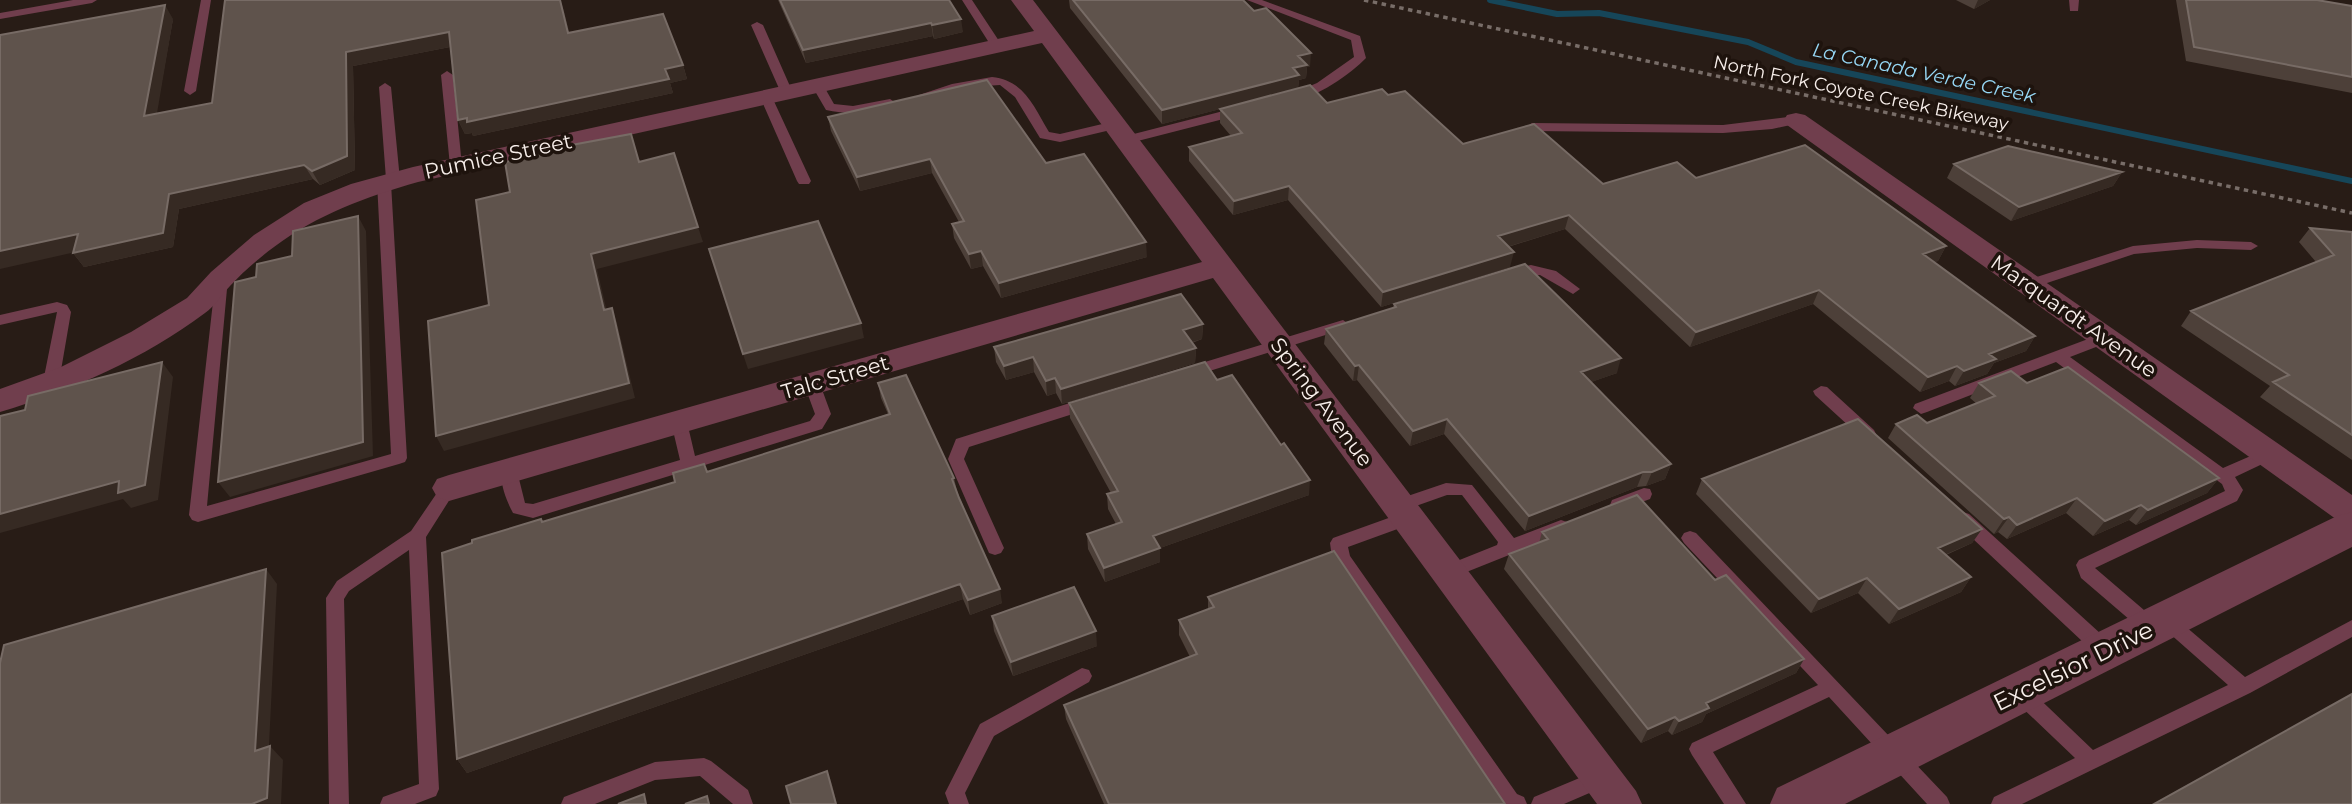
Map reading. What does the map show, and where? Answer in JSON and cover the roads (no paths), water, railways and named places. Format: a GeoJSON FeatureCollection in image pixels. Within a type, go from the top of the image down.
{"type":"FeatureCollection","features":[{"type":"Feature","properties":{"kind":"street","name":"Spring Avenue"},"geometry":{"type":"LineString","coordinates":[[1022,0],[1621,804]]}},
{"type":"Feature","properties":{"kind":"street","name":"Pumice Street"},"geometry":{"type":"LineString","coordinates":[[0,401],[51,382],[142,339],[197,305],[222,278],[264,241],[313,209],[388,181],[1048,35]]}},
{"type":"Feature","properties":{"kind":"street","name":"Marquardt Avenue"},"geometry":{"type":"LineString","coordinates":[[1796,120],[2352,513]]}},
{"type":"Feature","properties":{"kind":"street","name":"Talc Street"},"geometry":{"type":"LineString","coordinates":[[449,488],[1221,266]]}},
{"type":"Feature","properties":{"kind":"street","name":"Excelsior Drive"},"geometry":{"type":"LineString","coordinates":[[1795,804],[2352,528]]}},
{"type":"Feature","properties":{"kind":"lane"},"geometry":{"type":"LineString","coordinates":[[0,16],[92,0]]}},
{"type":"Feature","properties":{"kind":"lane"},"geometry":{"type":"LineString","coordinates":[[190,92],[206,0]]}},
{"type":"Feature","properties":{"kind":"lane"},"geometry":{"type":"LineString","coordinates":[[967,0],[997,47]]}},
{"type":"Feature","properties":{"kind":"lane"},"geometry":{"type":"LineString","coordinates":[[1252,0],[1356,38],[1360,58],[1321,86],[1286,100]]}},
{"type":"Feature","properties":{"kind":"lane"},"geometry":{"type":"LineString","coordinates":[[757,25],[804,181]]}},
{"type":"Feature","properties":{"kind":"lane"},"geometry":{"type":"LineString","coordinates":[[447,75],[456,166]]}},
{"type":"Feature","properties":{"kind":"lane"},"geometry":{"type":"LineString","coordinates":[[818,86],[830,107],[853,110],[988,80],[1004,82],[1013,86],[1044,135],[1060,138],[1121,132],[1250,108]]}},
{"type":"Feature","properties":{"kind":"lane"},"geometry":{"type":"LineString","coordinates":[[222,278],[198,515],[399,458],[385,87]]}},
{"type":"Feature","properties":{"kind":"lane"},"geometry":{"type":"LineString","coordinates":[[1532,127],[1603,126],[1707,131],[1773,125],[1796,120]]}},
{"type":"Feature","properties":{"kind":"lane"},"geometry":{"type":"LineString","coordinates":[[2029,284],[2133,250],[2197,244],[2251,246]]}},
{"type":"Feature","properties":{"kind":"lane"},"geometry":{"type":"LineString","coordinates":[[1499,277],[1530,268],[1543,269],[1573,289]]}},
{"type":"Feature","properties":{"kind":"lane"},"geometry":{"type":"LineString","coordinates":[[0,320],[57,306],[62,308],[64,312],[51,382]]}},
{"type":"Feature","properties":{"kind":"lane"},"geometry":{"type":"LineString","coordinates":[[1172,377],[1353,323]]}},
{"type":"Feature","properties":{"kind":"lane"},"geometry":{"type":"LineString","coordinates":[[1921,408],[2105,338]]}},
{"type":"Feature","properties":{"kind":"lane"},"geometry":{"type":"LineString","coordinates":[[2058,356],[2234,485],[2235,490],[2231,496],[2085,565],[2087,573],[2243,687]]}},
{"type":"Feature","properties":{"kind":"lane"},"geometry":{"type":"LineString","coordinates":[[509,471],[514,498],[519,508],[533,511],[816,425],[822,414],[812,384]]}},
{"type":"Feature","properties":{"kind":"lane"},"geometry":{"type":"LineString","coordinates":[[1821,391],[1880,444]]}},
{"type":"Feature","properties":{"kind":"lane"},"geometry":{"type":"LineString","coordinates":[[995,548],[956,459],[961,443],[1108,397]]}},
{"type":"Feature","properties":{"kind":"lane"},"geometry":{"type":"LineString","coordinates":[[679,422],[689,464]]}},
{"type":"Feature","properties":{"kind":"lane"},"geometry":{"type":"LineString","coordinates":[[2221,476],[2269,454]]}},
{"type":"Feature","properties":{"kind":"lane"},"geometry":{"type":"LineString","coordinates":[[340,804],[335,598],[343,586],[364,570],[417,536],[449,488]]}},
{"type":"Feature","properties":{"kind":"lane"},"geometry":{"type":"LineString","coordinates":[[1505,549],[1507,541],[1466,489],[1446,489],[1339,543],[1342,558],[1510,801],[1517,804]]}},
{"type":"Feature","properties":{"kind":"lane"},"geometry":{"type":"LineString","coordinates":[[1606,509],[1644,495]]}},
{"type":"Feature","properties":{"kind":"lane"},"geometry":{"type":"LineString","coordinates":[[1948,506],[2105,650]]}},
{"type":"Feature","properties":{"kind":"lane"},"geometry":{"type":"LineString","coordinates":[[1448,572],[1581,519]]}},
{"type":"Feature","properties":{"kind":"lane"},"geometry":{"type":"LineString","coordinates":[[390,804],[429,789],[417,536]]}},
{"type":"Feature","properties":{"kind":"lane"},"geometry":{"type":"LineString","coordinates":[[1690,538],[1940,804]]}},
{"type":"Feature","properties":{"kind":"lane"},"geometry":{"type":"LineString","coordinates":[[2001,804],[2089,759],[2243,687],[2352,628]]}},
{"type":"Feature","properties":{"kind":"lane"},"geometry":{"type":"LineString","coordinates":[[959,804],[955,793],[987,730],[1082,676]]}},
{"type":"Feature","properties":{"kind":"lane"},"geometry":{"type":"LineString","coordinates":[[1736,804],[1699,749],[1832,687]]}},
{"type":"Feature","properties":{"kind":"lane"},"geometry":{"type":"LineString","coordinates":[[2020,693],[2089,759]]}},
{"type":"Feature","properties":{"kind":"lane"},"geometry":{"type":"LineString","coordinates":[[571,804],[655,771],[704,768],[741,797],[743,804]]}},
{"type":"Feature","properties":{"kind":"lane"},"geometry":{"type":"LineString","coordinates":[[1541,804],[1601,778]]}},
{"type":"Feature","properties":{"kind":"waterway","name":"La Canada Verde Creek"},"geometry":{"type":"LineString","coordinates":[[1490,0],[1557,14],[1599,13],[1748,42],[1796,62],[2352,181]]}}]}
